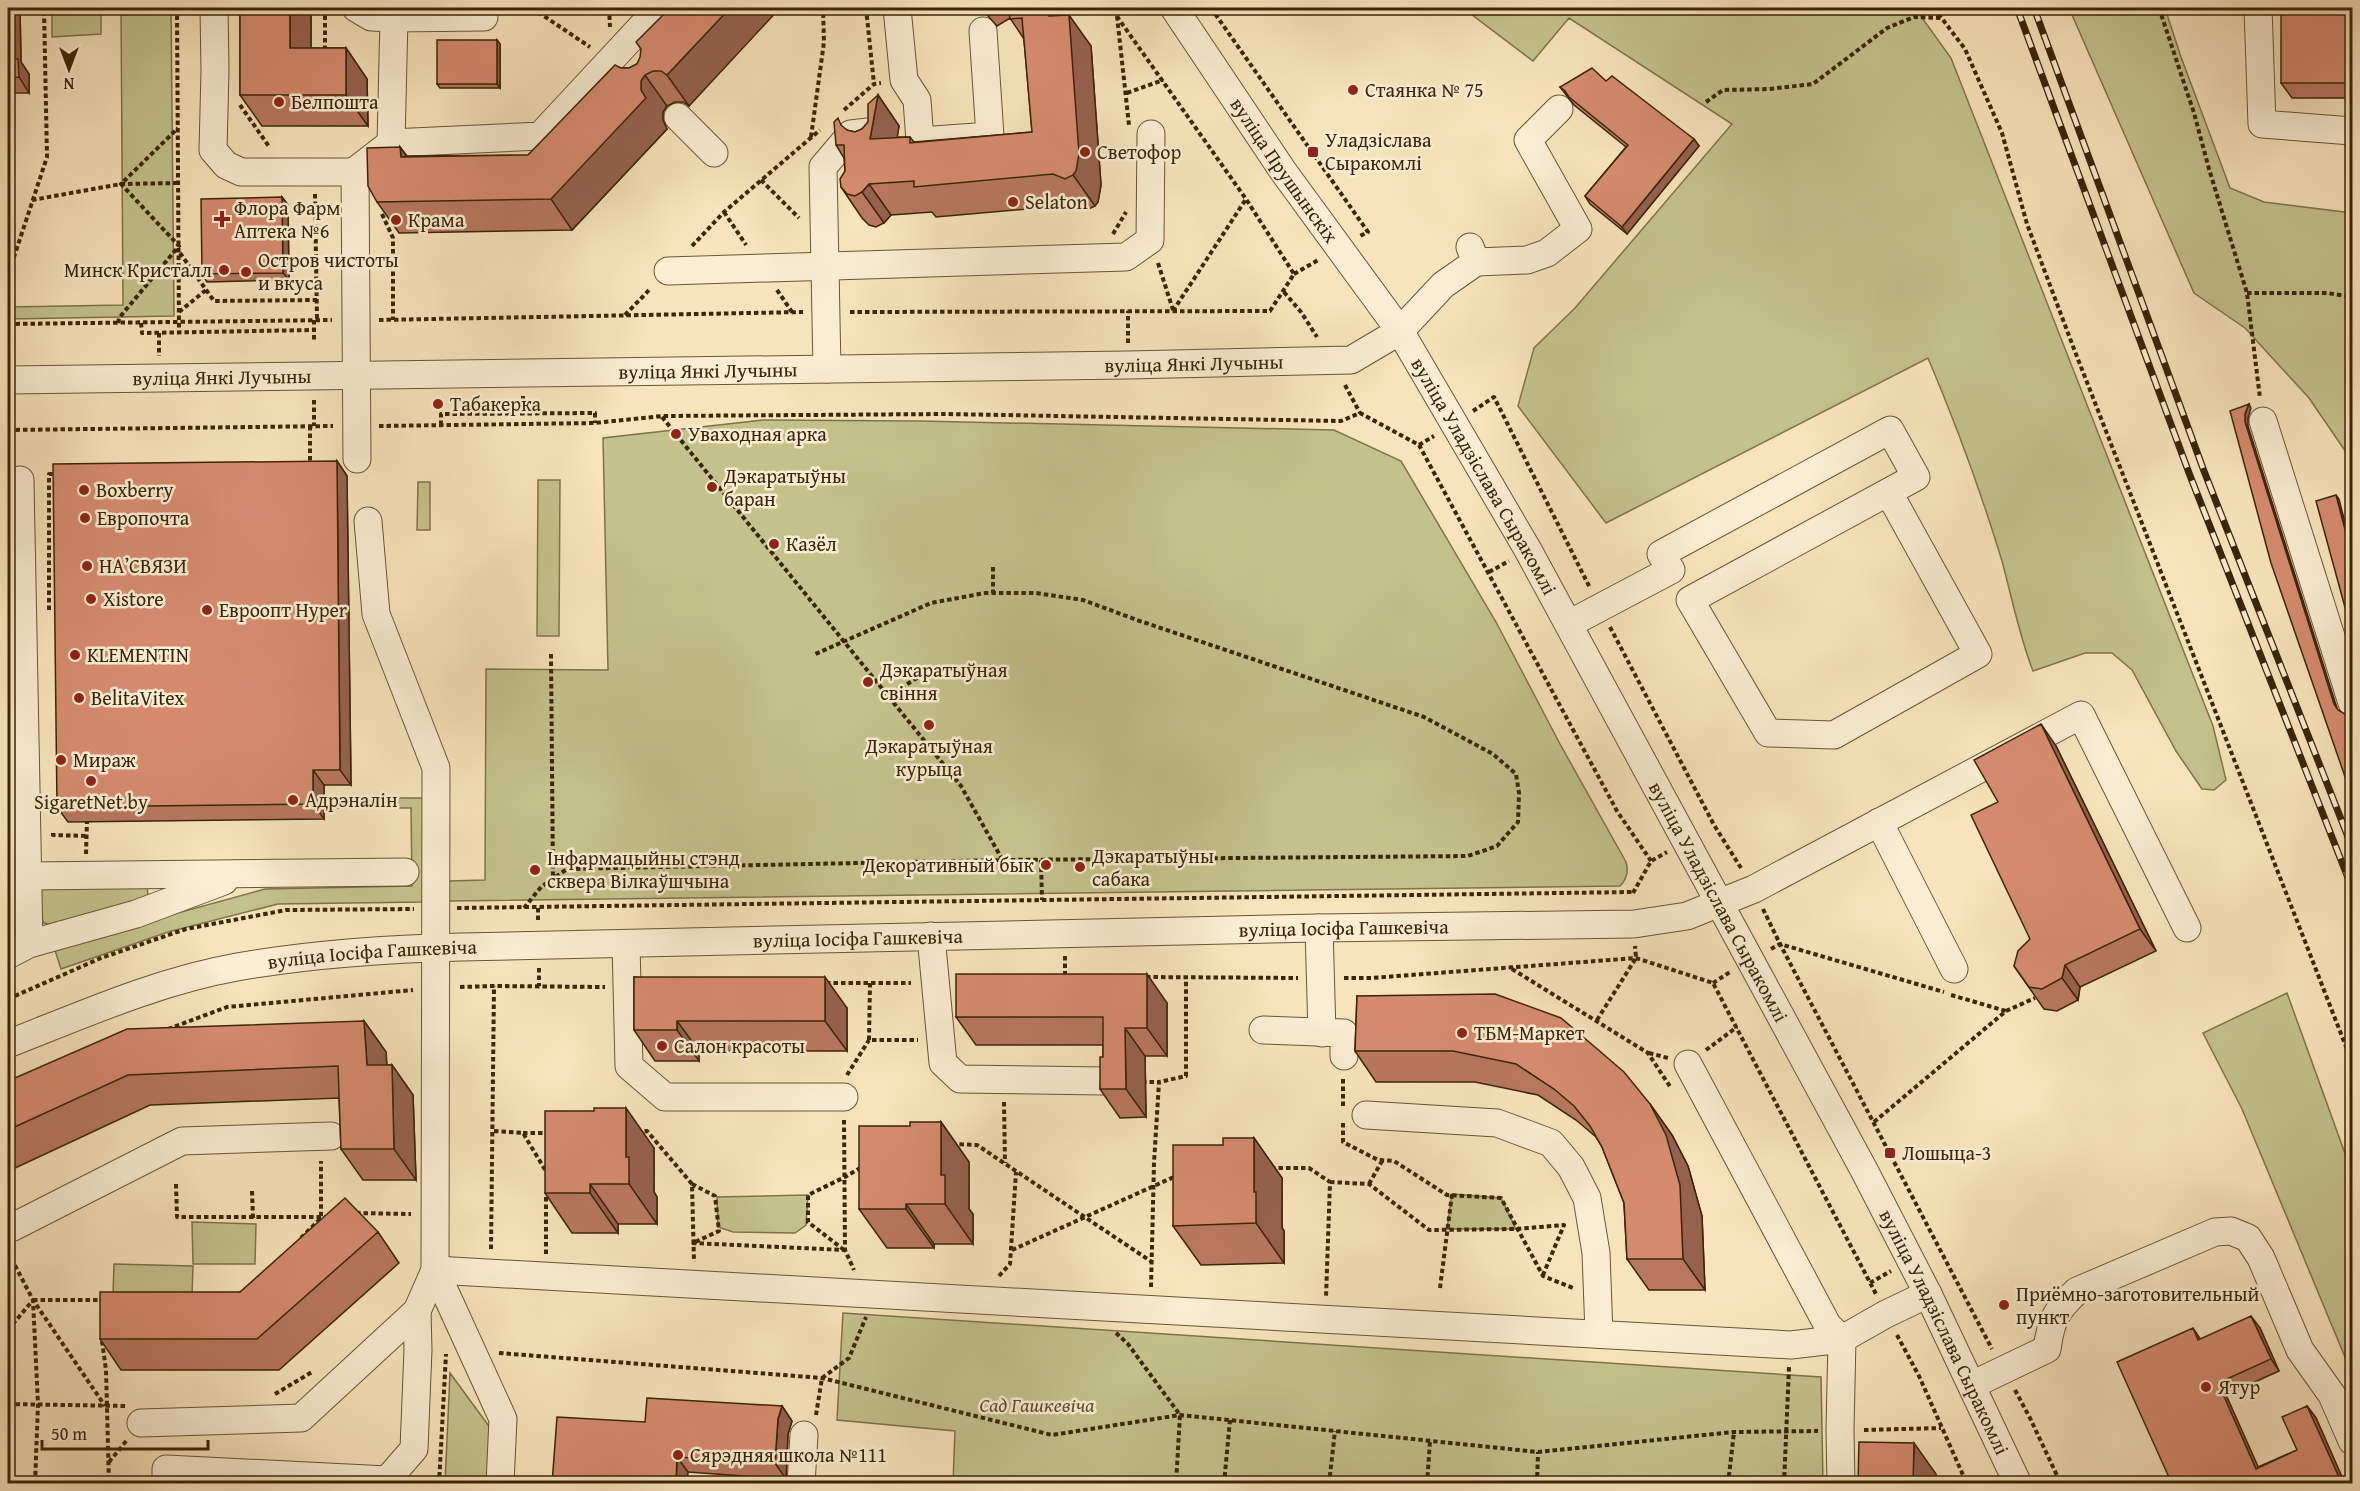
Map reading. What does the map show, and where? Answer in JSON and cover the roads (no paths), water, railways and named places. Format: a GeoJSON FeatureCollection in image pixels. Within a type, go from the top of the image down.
{"type":"FeatureCollection","features":[{"type":"Feature","properties":{"kind":"street"},"geometry":{"type":"LineString","coordinates":[[214,8],[213,150],[226,165],[241,171],[355,171],[391,143],[540,136],[620,61],[659,8]]}},
{"type":"Feature","properties":{"kind":"street"},"geometry":{"type":"LineString","coordinates":[[356,8],[370,17],[484,17]]}},
{"type":"Feature","properties":{"kind":"street"},"geometry":{"type":"LineString","coordinates":[[897,8],[904,80],[917,100],[920,141],[990,136],[983,31]]}},
{"type":"Feature","properties":{"kind":"street","name":"вуліца Прушынскіх"},"geometry":{"type":"LineString","coordinates":[[1174,8],[1283,171],[1400,331]]}},
{"type":"Feature","properties":{"kind":"street"},"geometry":{"type":"LineString","coordinates":[[2258,8],[2262,124],[2352,131]]}},
{"type":"Feature","properties":{"kind":"street"},"geometry":{"type":"LineString","coordinates":[[391,143],[394,18]]}},
{"type":"Feature","properties":{"kind":"street","name":"вуліца Янкі Лучыны"},"geometry":{"type":"LineString","coordinates":[[8,380],[1351,360],[1400,331],[1473,255],[1527,260],[1547,253],[1578,229],[1528,140],[1559,109]]}},
{"type":"Feature","properties":{"kind":"street"},"geometry":{"type":"LineString","coordinates":[[678,117],[714,153]]}},
{"type":"Feature","properties":{"kind":"street"},"geometry":{"type":"LineString","coordinates":[[668,272],[824,255],[1126,257],[1150,240],[1140,131]]}},
{"type":"Feature","properties":{"kind":"street"},"geometry":{"type":"LineString","coordinates":[[827,369],[823,167],[851,134],[874,132],[875,147]]}},
{"type":"Feature","properties":{"kind":"street"},"geometry":{"type":"LineString","coordinates":[[355,171],[357,459]]}},
{"type":"Feature","properties":{"kind":"street","name":"вуліца Уладзіслава Сыракомлі"},"geometry":{"type":"LineString","coordinates":[[1400,331],[1569,624],[1859,1159],[1928,1294],[2018,1484]]}},
{"type":"Feature","properties":{"kind":"street"},"geometry":{"type":"LineString","coordinates":[[2263,421],[2352,703]]}},
{"type":"Feature","properties":{"kind":"street"},"geometry":{"type":"LineString","coordinates":[[1690,600],[1916,477],[1890,430],[1661,554],[1768,733],[1834,735],[1978,654],[1889,493]]}},
{"type":"Feature","properties":{"kind":"street"},"geometry":{"type":"LineString","coordinates":[[20,480],[29,876],[18,917],[18,950],[136,914],[242,875]]}},
{"type":"Feature","properties":{"kind":"street"},"geometry":{"type":"LineString","coordinates":[[368,521],[376,614],[436,768],[435,1270],[459,1350],[503,1419],[500,1484]]}},
{"type":"Feature","properties":{"kind":"street"},"geometry":{"type":"LineString","coordinates":[[1569,624],[1671,570]]}},
{"type":"Feature","properties":{"kind":"street","name":"вуліца Іосіфа Гашкевіча"},"geometry":{"type":"LineString","coordinates":[[8,1044],[141,993],[236,967],[334,954],[436,947],[1319,928],[1634,924],[1687,915],[1754,889],[2081,715],[2187,928]]}},
{"type":"Feature","properties":{"kind":"street"},"geometry":{"type":"LineString","coordinates":[[1879,822],[1954,969]]}},
{"type":"Feature","properties":{"kind":"street"},"geometry":{"type":"LineString","coordinates":[[29,876],[405,872]]}},
{"type":"Feature","properties":{"kind":"street"},"geometry":{"type":"LineString","coordinates":[[1319,928],[1322,1033]]}},
{"type":"Feature","properties":{"kind":"street"},"geometry":{"type":"LineString","coordinates":[[931,936],[943,1063],[960,1079],[1104,1081]]}},
{"type":"Feature","properties":{"kind":"street"},"geometry":{"type":"LineString","coordinates":[[626,944],[629,1066],[665,1097],[844,1097]]}},
{"type":"Feature","properties":{"kind":"street"},"geometry":{"type":"LineString","coordinates":[[1263,1030],[1344,1033],[1344,1056]]}},
{"type":"Feature","properties":{"kind":"street"},"geometry":{"type":"LineString","coordinates":[[1688,1064],[1828,1326],[1842,1339],[1841,1484]]}},
{"type":"Feature","properties":{"kind":"street"},"geometry":{"type":"LineString","coordinates":[[1366,1115],[1497,1122],[1551,1143],[1571,1167],[1587,1198],[1596,1253],[1599,1334]]}},
{"type":"Feature","properties":{"kind":"street"},"geometry":{"type":"LineString","coordinates":[[8,1221],[11,1228],[182,1141],[326,1136]]}},
{"type":"Feature","properties":{"kind":"street"},"geometry":{"type":"LineString","coordinates":[[1972,1385],[2047,1349],[2051,1325],[2060,1307],[2077,1291],[2215,1232],[2231,1231],[2248,1238],[2261,1258],[2300,1350],[2332,1395],[2352,1441]]}},
{"type":"Feature","properties":{"kind":"street"},"geometry":{"type":"LineString","coordinates":[[435,1270],[1791,1345],[1842,1339],[1928,1294]]}},
{"type":"Feature","properties":{"kind":"street"},"geometry":{"type":"LineString","coordinates":[[135,1414],[301,1418],[417,1311],[435,1270]]}},
{"type":"Feature","properties":{"kind":"street"},"geometry":{"type":"LineString","coordinates":[[166,1484],[166,1469],[230,1477],[387,1480],[414,1449],[418,1350],[417,1311]]}},
{"type":"Feature","properties":{"kind":"street"},"geometry":{"type":"LineString","coordinates":[[804,1435],[811,1482]]}},
{"type":"Feature","properties":{"kind":"railway"},"geometry":{"type":"LineString","coordinates":[[2017,8],[2189,473],[2352,888]]}},
{"type":"Feature","properties":{"kind":"railway"},"geometry":{"type":"LineString","coordinates":[[2034,8],[2204,471],[2352,847]]}},
{"type":"Feature","properties":{"kind":"place","name":"Стаянка № 75"},"geometry":{"type":"Point","coordinates":[1353,90]}},
{"type":"Feature","properties":{"kind":"place","name":"Белпошта"},"geometry":{"type":"Point","coordinates":[279,102]}},
{"type":"Feature","properties":{"kind":"place","name":"Светофор"},"geometry":{"type":"Point","coordinates":[1085,152]}},
{"type":"Feature","properties":{"kind":"place","name":"Уладзіслава Сыракомлі"},"geometry":{"type":"Point","coordinates":[1313,152]}},
{"type":"Feature","properties":{"kind":"place","name":"Selaton"},"geometry":{"type":"Point","coordinates":[1013,202]}},
{"type":"Feature","properties":{"kind":"place","name":"Флора Фарм Аптека №6"},"geometry":{"type":"Point","coordinates":[222,219]}},
{"type":"Feature","properties":{"kind":"place","name":"Крама"},"geometry":{"type":"Point","coordinates":[396,220]}},
{"type":"Feature","properties":{"kind":"place","name":"Минск Кристалл"},"geometry":{"type":"Point","coordinates":[224,270]}},
{"type":"Feature","properties":{"kind":"place","name":"Остров чистоты и вкуса"},"geometry":{"type":"Point","coordinates":[246,272]}},
{"type":"Feature","properties":{"kind":"place","name":"Табакерка"},"geometry":{"type":"Point","coordinates":[438,404]}},
{"type":"Feature","properties":{"kind":"place","name":"Уваходная арка"},"geometry":{"type":"Point","coordinates":[676,434]}},
{"type":"Feature","properties":{"kind":"place","name":"Дэкаратыўны баран"},"geometry":{"type":"Point","coordinates":[712,487]}},
{"type":"Feature","properties":{"kind":"place","name":"Boxberry"},"geometry":{"type":"Point","coordinates":[84,490]}},
{"type":"Feature","properties":{"kind":"place","name":"Европочта"},"geometry":{"type":"Point","coordinates":[85,518]}},
{"type":"Feature","properties":{"kind":"place","name":"Казёл"},"geometry":{"type":"Point","coordinates":[774,544]}},
{"type":"Feature","properties":{"kind":"place","name":"НАʼСВЯЗИ"},"geometry":{"type":"Point","coordinates":[87,566]}},
{"type":"Feature","properties":{"kind":"place","name":"Xistore"},"geometry":{"type":"Point","coordinates":[91,599]}},
{"type":"Feature","properties":{"kind":"place","name":"Евроопт Hyper"},"geometry":{"type":"Point","coordinates":[207,610]}},
{"type":"Feature","properties":{"kind":"place","name":"KLEMENTIN"},"geometry":{"type":"Point","coordinates":[75,655]}},
{"type":"Feature","properties":{"kind":"place","name":"Дэкаратыўная свіння"},"geometry":{"type":"Point","coordinates":[868,682]}},
{"type":"Feature","properties":{"kind":"place","name":"BelitaVitex"},"geometry":{"type":"Point","coordinates":[79,698]}},
{"type":"Feature","properties":{"kind":"place","name":"Дэкаратыўная курыца"},"geometry":{"type":"Point","coordinates":[929,725]}},
{"type":"Feature","properties":{"kind":"place","name":"Мираж"},"geometry":{"type":"Point","coordinates":[61,760]}},
{"type":"Feature","properties":{"kind":"place","name":"SigaretNet.by"},"geometry":{"type":"Point","coordinates":[91,781]}},
{"type":"Feature","properties":{"kind":"place","name":"Адрэналін"},"geometry":{"type":"Point","coordinates":[293,800]}},
{"type":"Feature","properties":{"kind":"place","name":"Декоративный бык"},"geometry":{"type":"Point","coordinates":[1046,865]}},
{"type":"Feature","properties":{"kind":"place","name":"Дэкаратыўны сабака"},"geometry":{"type":"Point","coordinates":[1080,867]}},
{"type":"Feature","properties":{"kind":"place","name":"Інфармацыйны стэнд сквера Вілкаўшчына"},"geometry":{"type":"Point","coordinates":[535,870]}},
{"type":"Feature","properties":{"kind":"place","name":"ТБМ-Маркет"},"geometry":{"type":"Point","coordinates":[1462,1033]}},
{"type":"Feature","properties":{"kind":"place","name":"Салон красоты"},"geometry":{"type":"Point","coordinates":[662,1046]}},
{"type":"Feature","properties":{"kind":"place","name":"Лошыца-3"},"geometry":{"type":"Point","coordinates":[1890,1153]}},
{"type":"Feature","properties":{"kind":"place","name":"Приёмно-заготовительный пункт"},"geometry":{"type":"Point","coordinates":[2004,1305]}},
{"type":"Feature","properties":{"kind":"place","name":"Ятур"},"geometry":{"type":"Point","coordinates":[2206,1387]}},
{"type":"Feature","properties":{"kind":"place","name":"Сярэдняя школа №111"},"geometry":{"type":"Point","coordinates":[678,1455]}},
{"type":"Feature","properties":{"kind":"park label","name":"Сад Гашкевіча"},"geometry":{"type":"Point","coordinates":[1037,1405]}}]}
